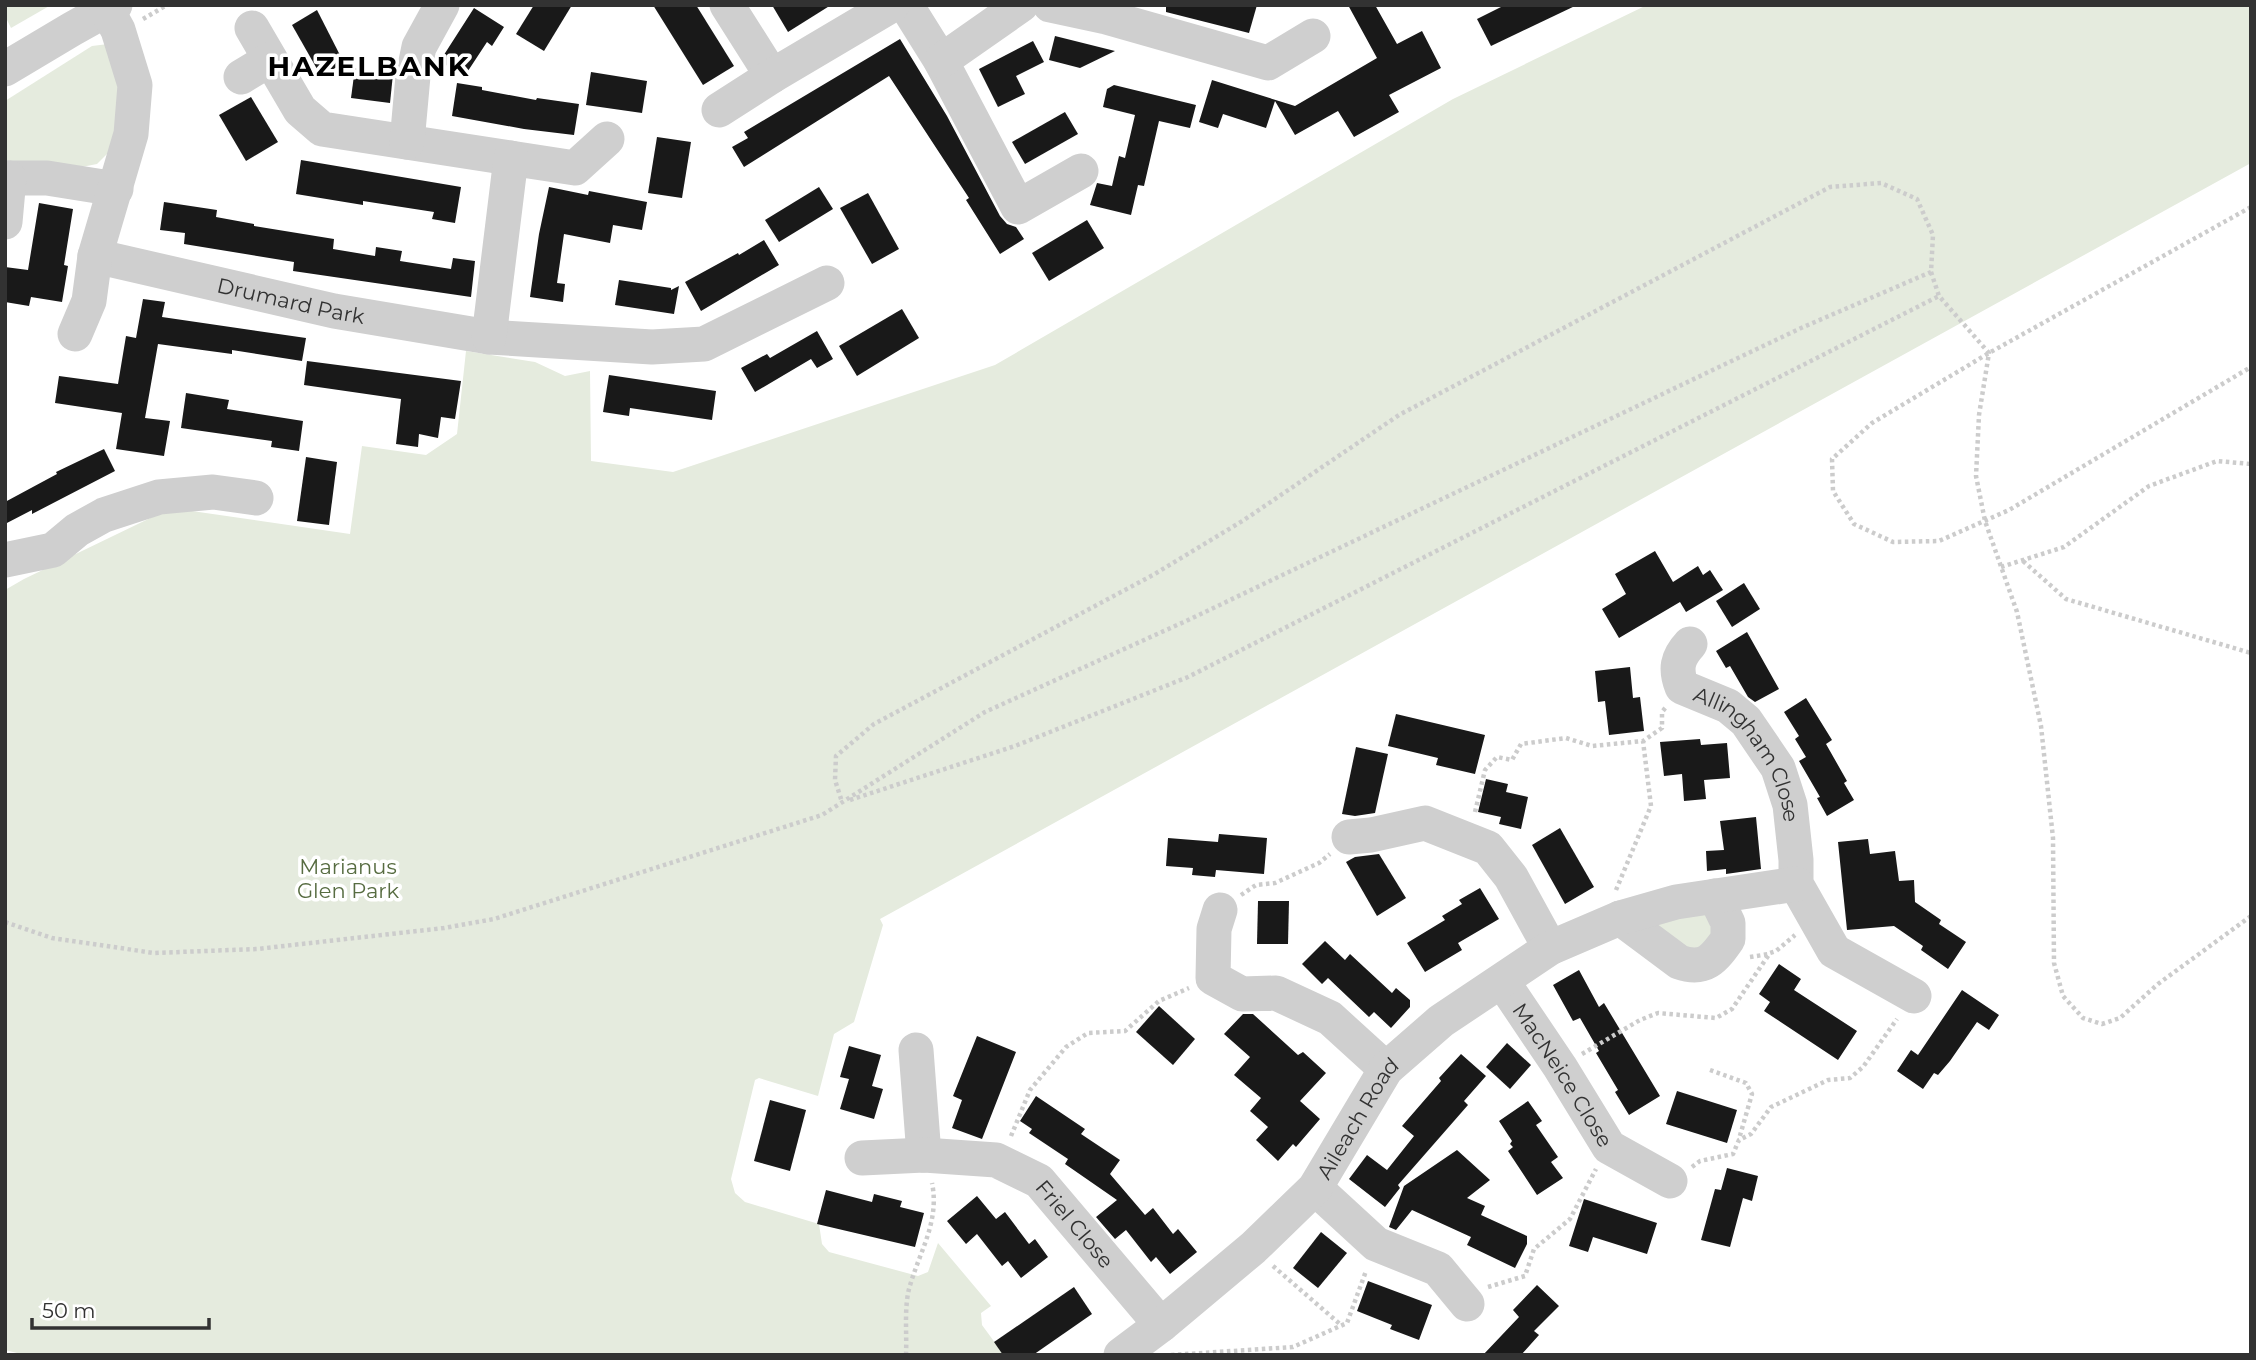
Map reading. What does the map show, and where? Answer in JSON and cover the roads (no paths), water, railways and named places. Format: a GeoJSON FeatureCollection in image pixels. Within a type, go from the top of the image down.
{"type":"FeatureCollection","features":[{"type":"Feature","properties":{"kind":"street"},"geometry":{"type":"LineString","coordinates":[[407,142],[413,76],[419,47],[442,5]]}},
{"type":"Feature","properties":{"kind":"street"},"geometry":{"type":"LineString","coordinates":[[727,5],[772,76]]}},
{"type":"Feature","properties":{"kind":"street"},"geometry":{"type":"LineString","coordinates":[[719,110],[892,5]]}},
{"type":"Feature","properties":{"kind":"street"},"geometry":{"type":"LineString","coordinates":[[906,5],[941,61],[1018,207],[1081,171]]}},
{"type":"Feature","properties":{"kind":"street"},"geometry":{"type":"LineString","coordinates":[[941,61],[1021,5]]}},
{"type":"Feature","properties":{"kind":"street"},"geometry":{"type":"LineString","coordinates":[[1050,5],[1108,11],[1268,63],[1313,36]]}},
{"type":"Feature","properties":{"kind":"street"},"geometry":{"type":"LineString","coordinates":[[5,69],[111,7],[135,85],[131,134],[95,256],[89,300],[75,334]]}},
{"type":"Feature","properties":{"kind":"street"},"geometry":{"type":"LineString","coordinates":[[252,28],[255,68],[322,129],[575,168],[607,139]]}},
{"type":"Feature","properties":{"kind":"street"},"geometry":{"type":"LineString","coordinates":[[489,337],[511,158]]}},
{"type":"Feature","properties":{"kind":"street"},"geometry":{"type":"LineString","coordinates":[[5,222],[7,178],[47,178],[116,189]]}},
{"type":"Feature","properties":{"kind":"street","name":"Drumard Park"},"geometry":{"type":"LineString","coordinates":[[95,256],[334,311],[489,337],[652,347],[704,344],[827,283]]}},
{"type":"Feature","properties":{"kind":"street"},"geometry":{"type":"LineString","coordinates":[[5,560],[52,550],[77,530],[104,515],[159,497],[213,492],[256,498]]}},
{"type":"Feature","properties":{"kind":"street","name":"Allingham Close"},"geometry":{"type":"LineString","coordinates":[[1690,644],[1677,663],[1682,687],[1728,706],[1746,721],[1777,768],[1790,805],[1796,884]]}},
{"type":"Feature","properties":{"kind":"street"},"geometry":{"type":"LineString","coordinates":[[1349,837],[1425,823],[1488,848],[1511,877],[1550,947]]}},
{"type":"Feature","properties":{"kind":"street"},"geometry":{"type":"LineString","coordinates":[[1796,884],[1834,951],[1914,996]]}},
{"type":"Feature","properties":{"kind":"street","name":"Aileach Road"},"geometry":{"type":"LineString","coordinates":[[1121,1355],[1165,1340],[1315,1188],[1386,1069],[1441,1021],[1550,947],[1620,918],[1676,902],[1796,884]]}},
{"type":"Feature","properties":{"kind":"street"},"geometry":{"type":"LineString","coordinates":[[1620,918],[1679,962],[1699,965],[1709,961],[1728,939],[1728,923],[1715,896]]}},
{"type":"Feature","properties":{"kind":"street"},"geometry":{"type":"LineString","coordinates":[[1220,910],[1214,929],[1213,978],[1242,994],[1276,993],[1330,1018],[1386,1069]]}},
{"type":"Feature","properties":{"kind":"street","name":"MacNeice Close"},"geometry":{"type":"LineString","coordinates":[[1502,981],[1560,1067],[1609,1147],[1670,1181]]}},
{"type":"Feature","properties":{"kind":"street"},"geometry":{"type":"LineString","coordinates":[[916,1050],[924,1155]]}},
{"type":"Feature","properties":{"kind":"street","name":"Friel Close"},"geometry":{"type":"LineString","coordinates":[[862,1158],[924,1155],[996,1160],[1039,1181],[1165,1340]]}},
{"type":"Feature","properties":{"kind":"street"},"geometry":{"type":"LineString","coordinates":[[1315,1188],[1376,1244],[1438,1269],[1467,1304]]}},
{"type":"Feature","properties":{"kind":"district","name":"HAZELBANK"},"geometry":{"type":"Point","coordinates":[369,66]}},
{"type":"Feature","properties":{"kind":"park label","name":"Marianus Glen Park"},"geometry":{"type":"Point","coordinates":[348,878]}}]}
